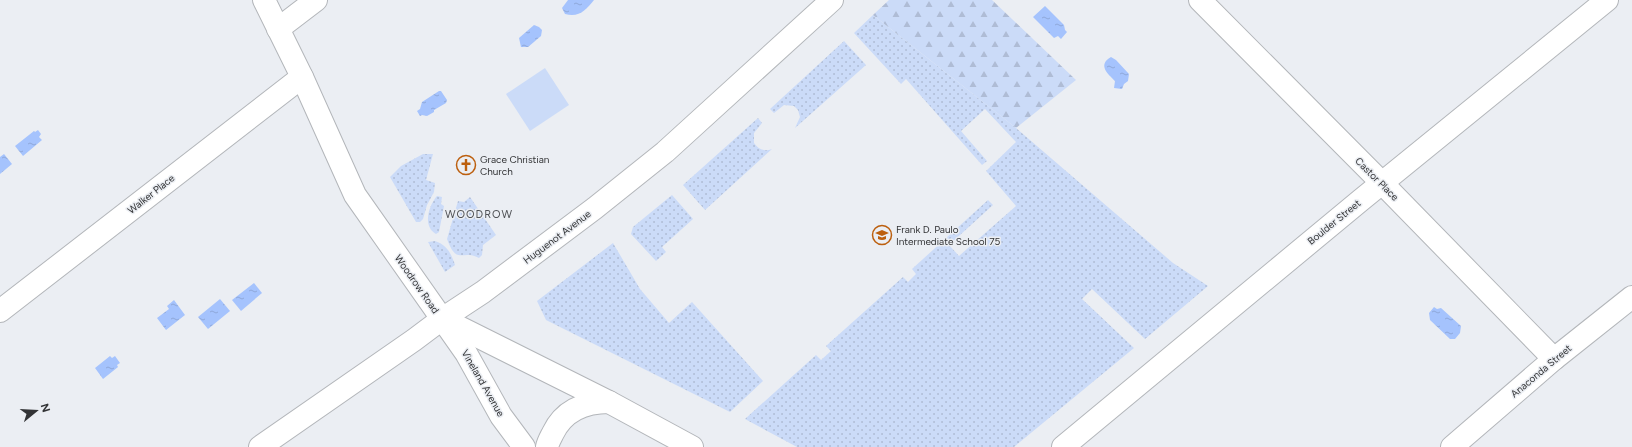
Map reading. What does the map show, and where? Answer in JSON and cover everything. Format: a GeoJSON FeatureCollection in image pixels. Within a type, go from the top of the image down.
{"type":"FeatureCollection","features":[{"type":"Feature","properties":{"kind":"street","name":"Woodrow Road"},"geometry":{"type":"LineString","coordinates":[[264,0],[302,77],[354,195],[442,319],[609,402],[692,447]]}},
{"type":"Feature","properties":{"kind":"street"},"geometry":{"type":"LineString","coordinates":[[278,29],[316,0]]}},
{"type":"Feature","properties":{"kind":"street","name":"Huguenot Avenue"},"geometry":{"type":"LineString","coordinates":[[260,447],[442,319],[483,292],[639,173],[832,0]]}},
{"type":"Feature","properties":{"kind":"street","name":"Boulder Street"},"geometry":{"type":"LineString","coordinates":[[1062,447],[1607,0]]}},
{"type":"Feature","properties":{"kind":"street","name":"Castor Place"},"geometry":{"type":"LineString","coordinates":[[1210,3],[1382,183],[1554,359]]}},
{"type":"Feature","properties":{"kind":"street","name":"Walker Place"},"geometry":{"type":"LineString","coordinates":[[0,311],[302,77]]}},
{"type":"Feature","properties":{"kind":"street","name":"Anaconda Street"},"geometry":{"type":"LineString","coordinates":[[1452,447],[1554,359],[1632,297]]}},
{"type":"Feature","properties":{"kind":"street","name":"Vineland Avenue"},"geometry":{"type":"LineString","coordinates":[[442,319],[473,365],[501,416],[524,447]]}},
{"type":"Feature","properties":{"kind":"street"},"geometry":{"type":"LineString","coordinates":[[547,447],[557,424],[566,415],[581,406],[594,402],[609,402]]}},
{"type":"Feature","properties":{"kind":"green space"},"geometry":{"type":"Polygon","coordinates":[[[889,0],[992,0],[1076,80],[1016,128],[873,15],[889,0]]]}},
{"type":"Feature","properties":{"kind":"green space"},"geometry":{"type":"Polygon","coordinates":[[[873,15],[1016,128],[1173,263],[1208,286],[1145,339],[1092,289],[1082,299],[1134,348],[1014,447],[797,447],[745,419],[816,355],[821,360],[831,351],[826,346],[903,277],[908,282],[916,274],[912,269],[988,200],[993,205],[949,245],[959,256],[1016,206],[986,171],[1016,142],[985,109],[961,131],[987,161],[982,165],[906,79],[901,84],[854,33],[873,15]]]}},
{"type":"Feature","properties":{"kind":"green space"},"geometry":{"type":"Polygon","coordinates":[[[844,41],[866,65],[795,128],[800,117],[798,110],[794,106],[784,105],[774,113],[770,109],[844,41]]]}},
{"type":"Feature","properties":{"kind":"green space"},"geometry":{"type":"Polygon","coordinates":[[[545,68],[569,105],[530,131],[506,94],[545,68]]]}},
{"type":"Feature","properties":{"kind":"green space"},"geometry":{"type":"Polygon","coordinates":[[[758,118],[762,123],[754,133],[754,143],[757,147],[762,149],[772,149],[705,210],[683,185],[758,118]]]}},
{"type":"Feature","properties":{"kind":"green space"},"geometry":{"type":"Polygon","coordinates":[[[423,154],[433,154],[426,180],[435,183],[434,192],[427,205],[423,219],[420,222],[416,222],[390,177],[401,166],[423,154]]]}},
{"type":"Feature","properties":{"kind":"green space"},"geometry":{"type":"Polygon","coordinates":[[[672,195],[693,219],[662,247],[666,252],[656,261],[631,234],[633,227],[672,195]]]}},
{"type":"Feature","properties":{"kind":"green space"},"geometry":{"type":"Polygon","coordinates":[[[437,196],[442,197],[441,204],[444,206],[439,232],[436,234],[429,226],[428,215],[429,210],[437,196]]]}},
{"type":"Feature","properties":{"kind":"green space"},"geometry":{"type":"Polygon","coordinates":[[[470,197],[496,235],[483,245],[482,255],[479,258],[468,255],[457,255],[447,239],[458,201],[464,202],[470,197]]]}},
{"type":"Feature","properties":{"kind":"green space"},"geometry":{"type":"Polygon","coordinates":[[[435,241],[443,245],[448,250],[455,265],[445,272],[428,242],[435,241]]]}},
{"type":"Feature","properties":{"kind":"green space"},"geometry":{"type":"Polygon","coordinates":[[[613,243],[640,289],[669,323],[692,302],[763,381],[730,412],[546,320],[537,301],[613,243]]]}},
{"type":"Feature","properties":{"kind":"water"},"geometry":{"type":"Polygon","coordinates":[[[568,0],[594,0],[582,12],[570,15],[565,14],[562,8],[568,0]]]}},
{"type":"Feature","properties":{"kind":"water"},"geometry":{"type":"Polygon","coordinates":[[[1045,6],[1064,25],[1067,32],[1061,39],[1058,36],[1054,38],[1033,17],[1045,6]]]}},
{"type":"Feature","properties":{"kind":"water"},"geometry":{"type":"Polygon","coordinates":[[[534,25],[542,30],[541,36],[528,47],[521,47],[519,38],[534,25]]]}},
{"type":"Feature","properties":{"kind":"water"},"geometry":{"type":"Polygon","coordinates":[[[1111,57],[1116,60],[1129,74],[1128,81],[1124,84],[1122,89],[1114,88],[1115,81],[1105,69],[1105,63],[1111,57]]]}},
{"type":"Feature","properties":{"kind":"water"},"geometry":{"type":"Polygon","coordinates":[[[441,91],[447,100],[446,103],[427,116],[420,116],[417,111],[420,109],[422,102],[441,91]]]}},
{"type":"Feature","properties":{"kind":"water"},"geometry":{"type":"Polygon","coordinates":[[[38,130],[41,134],[39,137],[42,140],[23,156],[15,146],[34,131],[35,132],[38,130]]]}},
{"type":"Feature","properties":{"kind":"water"},"geometry":{"type":"Polygon","coordinates":[[[4,154],[12,164],[0,174],[0,157],[4,154]]]}},
{"type":"Feature","properties":{"kind":"water"},"geometry":{"type":"Polygon","coordinates":[[[254,283],[262,293],[241,311],[232,300],[254,283]]]}},
{"type":"Feature","properties":{"kind":"water"},"geometry":{"type":"Polygon","coordinates":[[[220,299],[230,311],[208,329],[198,317],[220,299]]]}},
{"type":"Feature","properties":{"kind":"water"},"geometry":{"type":"Polygon","coordinates":[[[174,300],[185,315],[166,330],[157,318],[169,309],[167,306],[174,300]]]}},
{"type":"Feature","properties":{"kind":"water"},"geometry":{"type":"Polygon","coordinates":[[[1434,307],[1437,309],[1441,308],[1461,326],[1460,333],[1455,339],[1450,339],[1430,320],[1429,313],[1434,307]]]}},
{"type":"Feature","properties":{"kind":"water"},"geometry":{"type":"Polygon","coordinates":[[[110,356],[112,358],[115,356],[120,363],[117,365],[118,367],[103,379],[95,368],[110,356]]]}},
{"type":"Feature","properties":{"kind":"place","name":"Grace Christian Church"},"geometry":{"type":"Point","coordinates":[466,165]}},
{"type":"Feature","properties":{"kind":"place","name":"Frank D. Paulo Intermediate School 75"},"geometry":{"type":"Point","coordinates":[882,235]}},
{"type":"Feature","properties":{"kind":"district","name":"WOODROW"},"geometry":{"type":"Point","coordinates":[479,214]}}]}
